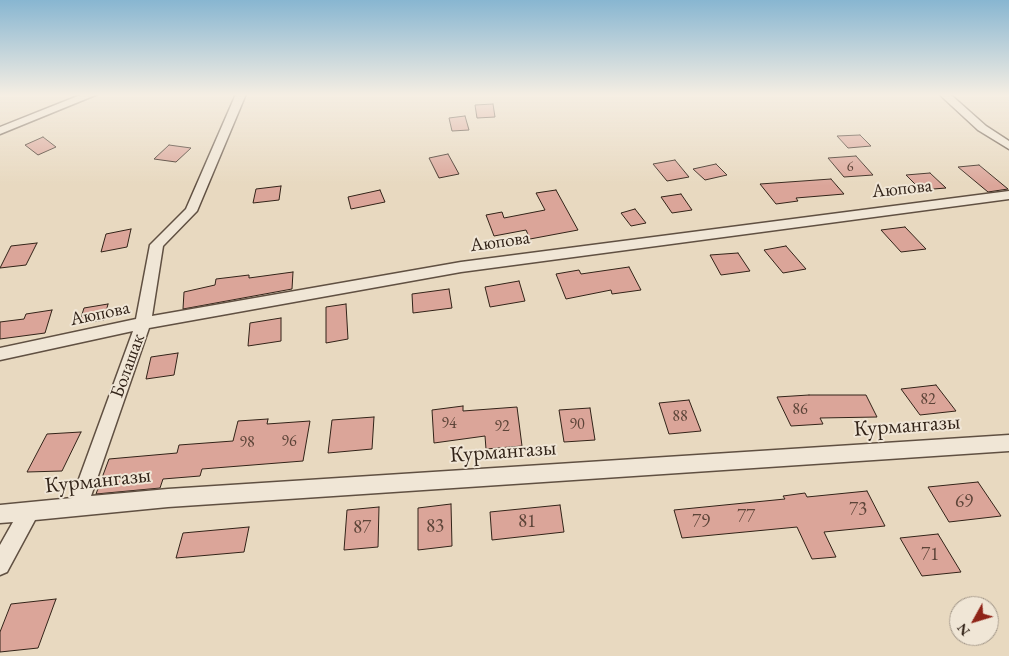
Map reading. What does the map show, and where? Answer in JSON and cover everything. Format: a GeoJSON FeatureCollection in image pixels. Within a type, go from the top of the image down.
{"type":"FeatureCollection","features":[{"type":"Feature","properties":{"kind":"street"},"geometry":{"type":"LineString","coordinates":[[0,131],[16,125]]}},
{"type":"Feature","properties":{"kind":"street","name":"Болашак"},"geometry":{"type":"LineString","coordinates":[[78,507],[143,323],[157,245],[191,211],[227,125]]}},
{"type":"Feature","properties":{"kind":"street"},"geometry":{"type":"LineString","coordinates":[[978,125],[1009,146]]}},
{"type":"Feature","properties":{"kind":"street","name":"Аюпова"},"geometry":{"type":"LineString","coordinates":[[0,354],[143,323],[462,267],[1009,195]]}},
{"type":"Feature","properties":{"kind":"street","name":"Курмангазы"},"geometry":{"type":"LineString","coordinates":[[0,514],[168,498],[1009,443]]}},
{"type":"Feature","properties":{"kind":"street"},"geometry":{"type":"LineString","coordinates":[[0,565],[28,512]]}},
{"type":"Feature","properties":{"kind":"building"},"geometry":{"type":"Polygon","coordinates":[[[451,125],[467,125],[469,130],[452,131],[451,125]]]}},
{"type":"Feature","properties":{"kind":"building"},"geometry":{"type":"Polygon","coordinates":[[[860,135],[871,146],[848,148],[837,136],[860,135]]]}},
{"type":"Feature","properties":{"kind":"building"},"geometry":{"type":"Polygon","coordinates":[[[43,137],[56,147],[38,155],[25,145],[43,137]]]}},
{"type":"Feature","properties":{"kind":"building"},"geometry":{"type":"Polygon","coordinates":[[[169,145],[191,148],[176,162],[154,159],[169,145]]]}},
{"type":"Feature","properties":{"kind":"building"},"geometry":{"type":"Polygon","coordinates":[[[448,154],[459,174],[439,178],[429,158],[448,154]]]}},
{"type":"Feature","properties":{"kind":"building"},"geometry":{"type":"Polygon","coordinates":[[[856,156],[873,175],[844,177],[828,158],[856,156]]]}},
{"type":"Feature","properties":{"kind":"building"},"geometry":{"type":"Polygon","coordinates":[[[675,160],[689,177],[667,181],[653,164],[675,160]]]}},
{"type":"Feature","properties":{"kind":"building"},"geometry":{"type":"Polygon","coordinates":[[[716,164],[727,175],[705,180],[693,169],[716,164]]]}},
{"type":"Feature","properties":{"kind":"building"},"geometry":{"type":"Polygon","coordinates":[[[979,165],[1008,189],[988,192],[958,167],[979,165]]]}},
{"type":"Feature","properties":{"kind":"building"},"geometry":{"type":"Polygon","coordinates":[[[930,173],[946,188],[921,190],[906,175],[930,173]]]}},
{"type":"Feature","properties":{"kind":"building"},"geometry":{"type":"Polygon","coordinates":[[[831,179],[844,194],[796,198],[798,201],[776,204],[760,184],[831,179]]]}},
{"type":"Feature","properties":{"kind":"building"},"geometry":{"type":"Polygon","coordinates":[[[281,186],[279,200],[253,203],[256,189],[281,186]]]}},
{"type":"Feature","properties":{"kind":"building"},"geometry":{"type":"Polygon","coordinates":[[[380,190],[385,202],[351,209],[348,197],[380,190]]]}},
{"type":"Feature","properties":{"kind":"building"},"geometry":{"type":"Polygon","coordinates":[[[556,190],[578,230],[530,239],[526,230],[494,236],[486,215],[502,212],[504,218],[545,210],[536,193],[556,190]]]}},
{"type":"Feature","properties":{"kind":"building"},"geometry":{"type":"Polygon","coordinates":[[[681,194],[692,210],[672,213],[661,197],[681,194]]]}},
{"type":"Feature","properties":{"kind":"building"},"geometry":{"type":"Polygon","coordinates":[[[635,209],[646,223],[631,226],[621,213],[635,209]]]}},
{"type":"Feature","properties":{"kind":"building"},"geometry":{"type":"Polygon","coordinates":[[[905,227],[926,249],[901,252],[881,230],[905,227]]]}},
{"type":"Feature","properties":{"kind":"building"},"geometry":{"type":"Polygon","coordinates":[[[131,229],[127,247],[101,252],[106,234],[131,229]]]}},
{"type":"Feature","properties":{"kind":"building"},"geometry":{"type":"Polygon","coordinates":[[[37,243],[26,265],[0,268],[11,246],[37,243]]]}},
{"type":"Feature","properties":{"kind":"building"},"geometry":{"type":"Polygon","coordinates":[[[786,246],[806,269],[783,273],[764,250],[786,246]]]}},
{"type":"Feature","properties":{"kind":"building"},"geometry":{"type":"Polygon","coordinates":[[[738,253],[750,271],[721,275],[710,255],[738,253]]]}},
{"type":"Feature","properties":{"kind":"building"},"geometry":{"type":"Polygon","coordinates":[[[629,267],[641,290],[612,294],[611,290],[566,299],[556,274],[579,270],[581,274],[629,267]]]}},
{"type":"Feature","properties":{"kind":"building"},"geometry":{"type":"Polygon","coordinates":[[[293,272],[292,289],[183,309],[184,292],[215,285],[216,279],[249,275],[249,278],[293,272]]]}},
{"type":"Feature","properties":{"kind":"building"},"geometry":{"type":"Polygon","coordinates":[[[519,281],[525,301],[490,307],[485,287],[519,281]]]}},
{"type":"Feature","properties":{"kind":"building"},"geometry":{"type":"Polygon","coordinates":[[[449,289],[452,308],[413,313],[412,294],[449,289]]]}},
{"type":"Feature","properties":{"kind":"building"},"geometry":{"type":"Polygon","coordinates":[[[108,304],[104,320],[79,324],[84,308],[108,304]]]}},
{"type":"Feature","properties":{"kind":"building"},"geometry":{"type":"Polygon","coordinates":[[[346,304],[348,339],[326,343],[326,307],[346,304]]]}},
{"type":"Feature","properties":{"kind":"building"},"geometry":{"type":"Polygon","coordinates":[[[52,310],[45,333],[0,339],[0,322],[24,319],[26,314],[52,310]]]}},
{"type":"Feature","properties":{"kind":"building"},"geometry":{"type":"Polygon","coordinates":[[[281,318],[281,341],[248,346],[250,323],[281,318]]]}},
{"type":"Feature","properties":{"kind":"building"},"geometry":{"type":"Polygon","coordinates":[[[178,353],[174,375],[146,379],[151,357],[178,353]]]}},
{"type":"Feature","properties":{"kind":"building"},"geometry":{"type":"Polygon","coordinates":[[[936,385],[956,411],[920,415],[901,389],[936,385]]]}},
{"type":"Feature","properties":{"kind":"building"},"geometry":{"type":"Polygon","coordinates":[[[866,395],[877,417],[820,418],[823,424],[791,426],[777,397],[866,395]]]}},
{"type":"Feature","properties":{"kind":"building"},"geometry":{"type":"Polygon","coordinates":[[[689,400],[701,431],[669,434],[659,403],[689,400]]]}},
{"type":"Feature","properties":{"kind":"building"},"geometry":{"type":"Polygon","coordinates":[[[463,406],[463,411],[517,407],[522,446],[486,449],[485,436],[434,443],[432,410],[463,406]]]}},
{"type":"Feature","properties":{"kind":"building"},"geometry":{"type":"Polygon","coordinates":[[[590,408],[595,440],[564,442],[559,410],[590,408]]]}},
{"type":"Feature","properties":{"kind":"building"},"geometry":{"type":"Polygon","coordinates":[[[374,417],[372,449],[328,453],[332,420],[374,417]]]}},
{"type":"Feature","properties":{"kind":"building"},"geometry":{"type":"Polygon","coordinates":[[[268,419],[267,424],[310,421],[303,461],[202,469],[200,476],[163,479],[160,488],[96,494],[109,459],[177,453],[179,445],[233,441],[238,421],[268,419]]]}},
{"type":"Feature","properties":{"kind":"building"},"geometry":{"type":"Polygon","coordinates":[[[81,432],[62,471],[27,472],[47,434],[81,432]]]}},
{"type":"Feature","properties":{"kind":"building"},"geometry":{"type":"Polygon","coordinates":[[[978,482],[1001,516],[949,522],[928,487],[978,482]]]}},
{"type":"Feature","properties":{"kind":"building"},"geometry":{"type":"Polygon","coordinates":[[[867,491],[885,526],[824,532],[836,557],[812,559],[797,527],[682,538],[674,510],[785,499],[783,496],[805,493],[807,497],[867,491]]]}},
{"type":"Feature","properties":{"kind":"building"},"geometry":{"type":"Polygon","coordinates":[[[451,504],[452,546],[418,550],[418,508],[451,504]]]}},
{"type":"Feature","properties":{"kind":"building"},"geometry":{"type":"Polygon","coordinates":[[[560,505],[564,532],[492,540],[490,512],[560,505]]]}},
{"type":"Feature","properties":{"kind":"building"},"geometry":{"type":"Polygon","coordinates":[[[379,507],[378,547],[344,550],[347,510],[379,507]]]}},
{"type":"Feature","properties":{"kind":"building"},"geometry":{"type":"Polygon","coordinates":[[[249,527],[244,552],[176,558],[183,533],[249,527]]]}},
{"type":"Feature","properties":{"kind":"building"},"geometry":{"type":"Polygon","coordinates":[[[938,534],[961,572],[922,576],[900,538],[938,534]]]}},
{"type":"Feature","properties":{"kind":"building"},"geometry":{"type":"Polygon","coordinates":[[[56,599],[38,648],[0,652],[0,632],[11,604],[56,599]]]}}]}
